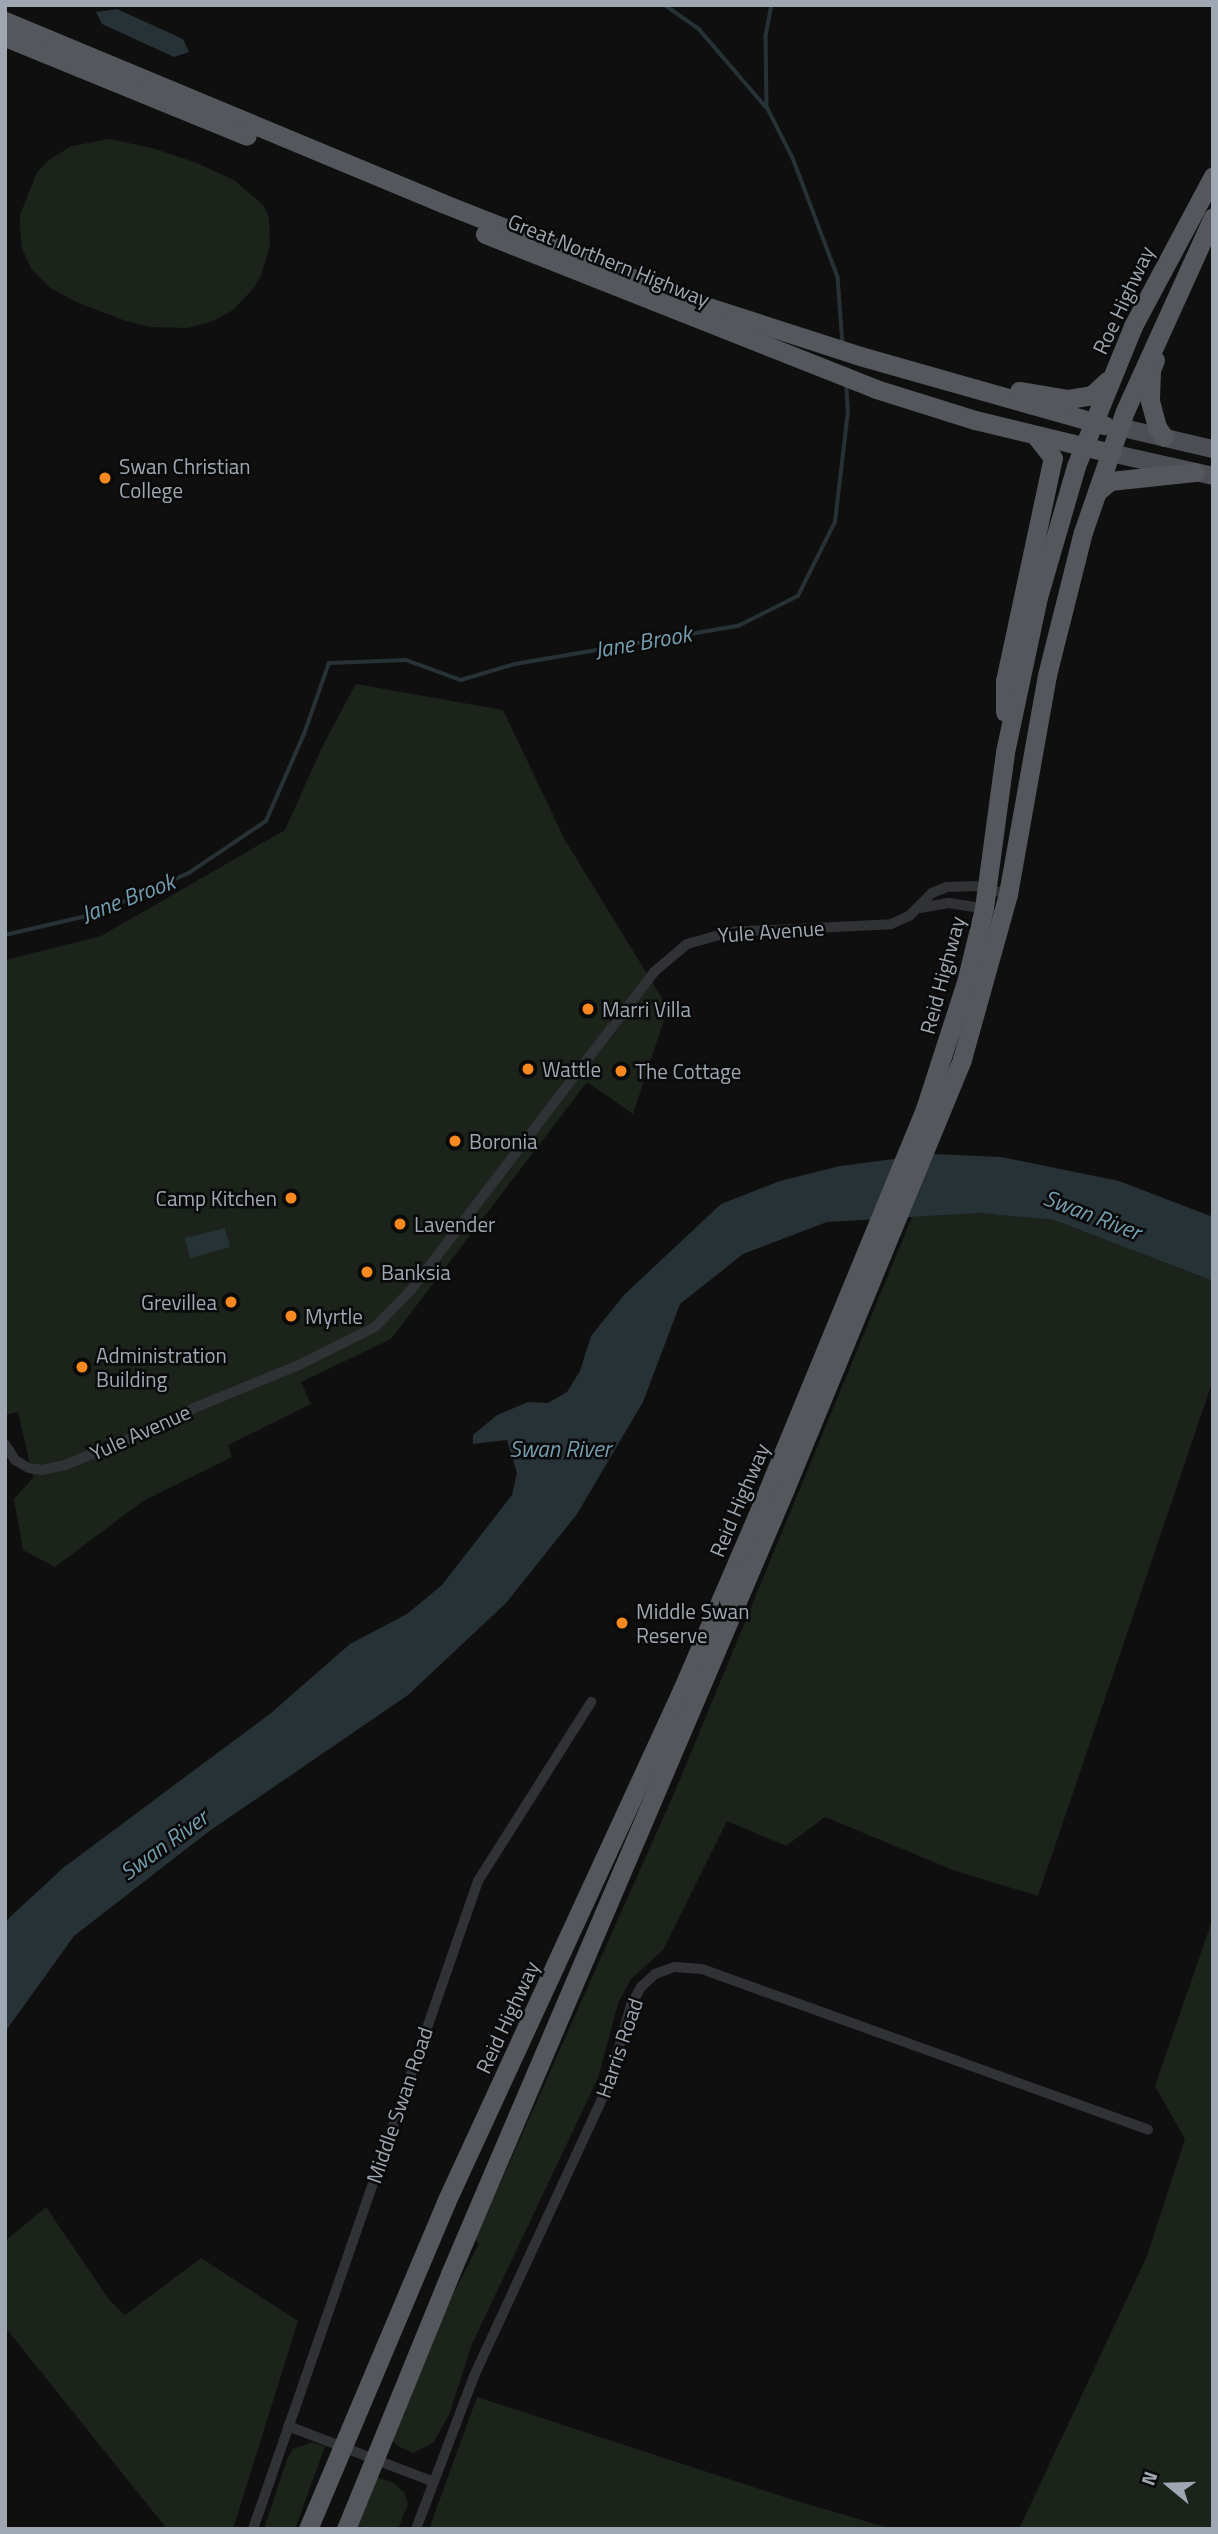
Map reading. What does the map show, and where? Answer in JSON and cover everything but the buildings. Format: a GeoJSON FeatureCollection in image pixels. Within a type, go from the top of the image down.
{"type":"FeatureCollection","features":[{"type":"Feature","properties":{"kind":"highway","name":"Great Northern Highway"},"geometry":{"type":"LineString","coordinates":[[5,21],[442,203],[693,302],[843,350],[1093,423],[1119,427]]}},
{"type":"Feature","properties":{"kind":"highway","name":"Great Northern Highway"},"geometry":{"type":"LineString","coordinates":[[5,37],[687,316],[846,377],[925,405],[1036,436],[1111,453]]}},
{"type":"Feature","properties":{"kind":"highway","name":"Roe Highway"},"geometry":{"type":"LineString","coordinates":[[1084,447],[1114,371],[1161,270],[1213,176]]}},
{"type":"Feature","properties":{"kind":"highway"},"geometry":{"type":"LineString","coordinates":[[1111,453],[1119,427],[1208,225]]}},
{"type":"Feature","properties":{"kind":"highway"},"geometry":{"type":"LineString","coordinates":[[1164,437],[1152,414],[1151,370],[1191,282],[1208,225]]}},
{"type":"Feature","properties":{"kind":"highway"},"geometry":{"type":"LineString","coordinates":[[940,378],[1068,399],[1092,395],[1114,371]]}},
{"type":"Feature","properties":{"kind":"highway"},"geometry":{"type":"LineString","coordinates":[[1005,752],[1006,681],[1053,458],[1036,436]]}},
{"type":"Feature","properties":{"kind":"highway","name":"Reid Highway"},"geometry":{"type":"LineString","coordinates":[[922,1138],[985,899],[1005,752],[1038,597],[1084,447]]}},
{"type":"Feature","properties":{"kind":"highway","name":"Reid Highway"},"geometry":{"type":"LineString","coordinates":[[346,2529],[922,1138],[962,1059],[1006,903],[1047,675],[1068,590],[1111,453]]}},
{"type":"Feature","properties":{"kind":"highway"},"geometry":{"type":"LineString","coordinates":[[1097,492],[1110,481],[1204,474]]}},
{"type":"Feature","properties":{"kind":"highway","name":"Reid Highway"},"geometry":{"type":"LineString","coordinates":[[308,2529],[446,2202],[777,1490]]}},
{"type":"Feature","properties":{"kind":"main road","name":"Great Northern Highway"},"geometry":{"type":"LineString","coordinates":[[1119,427],[1213,449]]}},
{"type":"Feature","properties":{"kind":"main road","name":"Great Northern Highway"},"geometry":{"type":"LineString","coordinates":[[1111,453],[1204,474]]}},
{"type":"Feature","properties":{"kind":"street","name":"Yule Avenue"},"geometry":{"type":"LineString","coordinates":[[920,908],[932,893],[947,887],[975,886],[985,899],[1006,903]]}},
{"type":"Feature","properties":{"kind":"street","name":"Yule Avenue"},"geometry":{"type":"LineString","coordinates":[[5,1444],[15,1460],[29,1468],[42,1470],[65,1465],[299,1365],[374,1327],[405,1298],[653,972],[687,944],[730,932],[887,924],[920,908],[949,903],[985,899],[1006,903]]}},
{"type":"Feature","properties":{"kind":"street","name":"Middle Swan Road"},"geometry":{"type":"LineString","coordinates":[[253,2529],[478,1881],[591,1702]]}},
{"type":"Feature","properties":{"kind":"street","name":"Harris Road"},"geometry":{"type":"LineString","coordinates":[[416,2529],[474,2376],[608,2086],[631,2005],[641,1987],[656,1974],[674,1967],[702,1969],[1148,2130]]}},
{"type":"Feature","properties":{"kind":"street"},"geometry":{"type":"LineString","coordinates":[[288,2426],[434,2482]]}},
{"type":"Feature","properties":{"kind":"shaded area"},"geometry":{"type":"Polygon","coordinates":[[[109,139],[152,148],[197,163],[234,180],[264,206],[269,218],[270,246],[261,276],[233,310],[213,321],[188,328],[150,327],[76,302],[49,287],[32,270],[22,249],[20,215],[37,172],[50,159],[72,146],[109,139]]]}},
{"type":"Feature","properties":{"kind":"shaded area"},"geometry":{"type":"Polygon","coordinates":[[[356,684],[503,710],[565,840],[668,1008],[633,1114],[587,1082],[391,1339],[301,1382],[311,1404],[228,1445],[232,1457],[143,1501],[55,1567],[23,1550],[14,1499],[33,1478],[18,1412],[5,1415],[5,960],[101,936],[285,830],[324,743],[356,684]]]}},
{"type":"Feature","properties":{"kind":"shaded area"},"geometry":{"type":"Polygon","coordinates":[[[979,1213],[1054,1220],[1213,1281],[1213,1380],[1038,1896],[953,1870],[825,1817],[786,1846],[727,1821],[663,1950],[631,1979],[618,2003],[598,2078],[472,2344],[449,2415],[433,2443],[413,2453],[392,2440],[433,2332],[479,2244],[475,2240],[676,1789],[912,1217],[979,1213]]]}},
{"type":"Feature","properties":{"kind":"shaded area"},"geometry":{"type":"Polygon","coordinates":[[[1213,1918],[1213,2529],[1019,2529],[1147,2256],[1185,2139],[1155,2086],[1213,1918]]]}},
{"type":"Feature","properties":{"kind":"shaded area"},"geometry":{"type":"Polygon","coordinates":[[[46,2207],[110,2301],[125,2315],[201,2258],[298,2321],[233,2529],[167,2529],[5,2327],[5,2241],[46,2207]]]}},
{"type":"Feature","properties":{"kind":"shaded area"},"geometry":{"type":"Polygon","coordinates":[[[477,2397],[787,2498],[892,2529],[429,2529],[477,2397]]]}},
{"type":"Feature","properties":{"kind":"shaded area"},"geometry":{"type":"Polygon","coordinates":[[[313,2442],[325,2447],[295,2529],[264,2529],[287,2459],[293,2449],[313,2442]]]}},
{"type":"Feature","properties":{"kind":"shaded area"},"geometry":{"type":"Polygon","coordinates":[[[375,2477],[392,2482],[404,2492],[408,2504],[398,2529],[354,2529],[375,2477]]]}},
{"type":"Feature","properties":{"kind":"water"},"geometry":{"type":"Polygon","coordinates":[[[117,9],[183,39],[189,52],[174,57],[102,24],[96,12],[117,9]]]}},
{"type":"Feature","properties":{"kind":"water","name":"Swan River"},"geometry":{"type":"Polygon","coordinates":[[[933,1154],[1001,1157],[1119,1181],[1213,1217],[1213,1281],[1054,1220],[979,1213],[827,1222],[743,1254],[680,1304],[643,1402],[577,1514],[506,1603],[408,1695],[208,1832],[74,1936],[5,2032],[5,1924],[10,1917],[63,1868],[271,1713],[350,1644],[407,1614],[442,1585],[512,1495],[517,1473],[507,1440],[473,1444],[473,1435],[497,1415],[528,1402],[548,1403],[567,1392],[580,1371],[591,1336],[624,1295],[721,1204],[780,1181],[840,1166],[933,1154]]]}},
{"type":"Feature","properties":{"kind":"water"},"geometry":{"type":"Polygon","coordinates":[[[225,1228],[230,1247],[190,1258],[185,1238],[225,1228]]]}},
{"type":"Feature","properties":{"kind":"waterway"},"geometry":{"type":"LineString","coordinates":[[665,5],[699,29],[766,107]]}},
{"type":"Feature","properties":{"kind":"waterway","name":"Jane Brook"},"geometry":{"type":"LineString","coordinates":[[772,5],[766,35],[767,107],[793,158],[838,277],[843,345]]}},
{"type":"Feature","properties":{"kind":"waterway","name":"Jane Brook"},"geometry":{"type":"LineString","coordinates":[[5,935],[95,914],[189,873],[266,821],[304,734],[329,663],[406,660],[461,680],[515,664],[738,626],[798,596],[835,522],[848,412],[846,384]]}},
{"type":"Feature","properties":{"kind":"place","name":"Swan Christian College"},"geometry":{"type":"Point","coordinates":[105,478]}},
{"type":"Feature","properties":{"kind":"place","name":"Marri Villa"},"geometry":{"type":"Point","coordinates":[588,1009]}},
{"type":"Feature","properties":{"kind":"place","name":"Wattle"},"geometry":{"type":"Point","coordinates":[528,1069]}},
{"type":"Feature","properties":{"kind":"place","name":"The Cottage"},"geometry":{"type":"Point","coordinates":[621,1071]}},
{"type":"Feature","properties":{"kind":"place","name":"Boronia"},"geometry":{"type":"Point","coordinates":[455,1141]}},
{"type":"Feature","properties":{"kind":"place","name":"Camp Kitchen"},"geometry":{"type":"Point","coordinates":[291,1198]}},
{"type":"Feature","properties":{"kind":"place","name":"Lavender"},"geometry":{"type":"Point","coordinates":[400,1224]}},
{"type":"Feature","properties":{"kind":"place","name":"Banksia"},"geometry":{"type":"Point","coordinates":[367,1272]}},
{"type":"Feature","properties":{"kind":"place","name":"Grevillea"},"geometry":{"type":"Point","coordinates":[231,1302]}},
{"type":"Feature","properties":{"kind":"place","name":"Myrtle"},"geometry":{"type":"Point","coordinates":[291,1316]}},
{"type":"Feature","properties":{"kind":"place","name":"Administration Building"},"geometry":{"type":"Point","coordinates":[82,1367]}},
{"type":"Feature","properties":{"kind":"place","name":"Middle Swan Reserve"},"geometry":{"type":"Point","coordinates":[622,1623]}}]}
